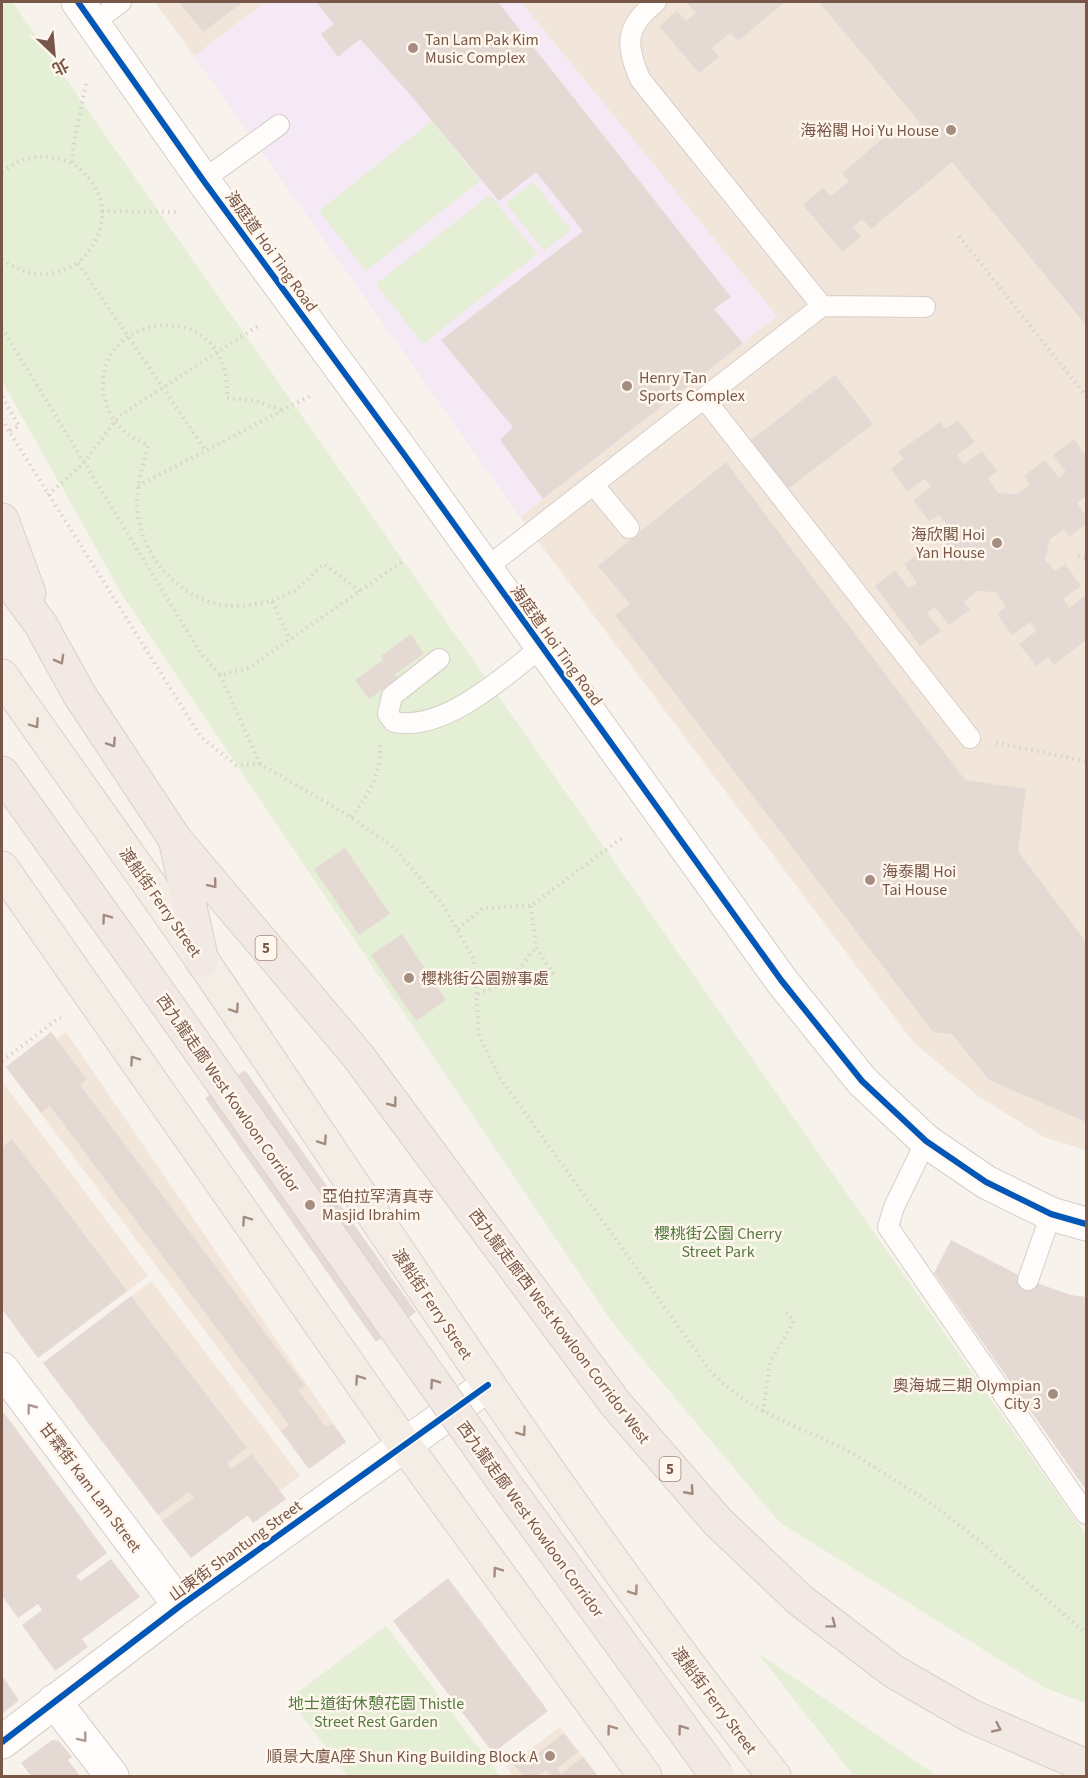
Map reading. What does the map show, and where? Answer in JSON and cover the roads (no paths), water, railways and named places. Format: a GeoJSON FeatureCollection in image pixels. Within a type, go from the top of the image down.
{"type":"FeatureCollection","features":[{"type":"Feature","properties":{"kind":"highway"},"geometry":{"type":"LineString","coordinates":[[2,520],[41,626]]}},
{"type":"Feature","properties":{"kind":"highway","name":"5"},"geometry":{"type":"LineString","coordinates":[[2,572],[41,626],[80,694],[175,839]]}},
{"type":"Feature","properties":{"kind":"highway","name":"西九龍走廊 West Kowloon Corridor"},"geometry":{"type":"LineString","coordinates":[[2,773],[502,1478],[717,1776]]}},
{"type":"Feature","properties":{"kind":"highway"},"geometry":{"type":"LineString","coordinates":[[175,839],[202,961]]}},
{"type":"Feature","properties":{"kind":"highway","name":"西九龍走廊西 West Kowloon Corridor West"},"geometry":{"type":"LineString","coordinates":[[175,839],[358,1056],[615,1403],[718,1522],[800,1600],[893,1671],[971,1716],[1086,1766]]}},
{"type":"Feature","properties":{"kind":"main road","name":"渡船街 Ferry Street"},"geometry":{"type":"LineString","coordinates":[[2,676],[202,961],[488,1385],[690,1670],[774,1776]]}},
{"type":"Feature","properties":{"kind":"main road"},"geometry":{"type":"LineString","coordinates":[[2,868],[404,1444],[645,1776]]}},
{"type":"Feature","properties":{"kind":"main road"},"geometry":{"type":"LineString","coordinates":[[2,914],[34,916]]}},
{"type":"Feature","properties":{"kind":"street","name":"海庭道 Hoi Ting Road"},"geometry":{"type":"LineString","coordinates":[[86,12],[203,180],[486,568],[781,980],[862,1081],[926,1141],[986,1182],[1051,1214],[1086,1224]]}},
{"type":"Feature","properties":{"kind":"street","name":"甘霖街 Kam Lam Street"},"geometry":{"type":"LineString","coordinates":[[2,1369],[180,1606]]}},
{"type":"Feature","properties":{"kind":"street","name":"山東街 Shantung Street"},"geometry":{"type":"LineString","coordinates":[[2,1742],[180,1606],[488,1385]]}},
{"type":"Feature","properties":{"kind":"street"},"geometry":{"type":"LineString","coordinates":[[54,1701],[112,1776]]}},
{"type":"Feature","properties":{"kind":"lane"},"geometry":{"type":"LineString","coordinates":[[86,12],[121,2]]}},
{"type":"Feature","properties":{"kind":"lane"},"geometry":{"type":"LineString","coordinates":[[656,2],[647,9],[632,30],[629,53],[640,79],[822,306]]}},
{"type":"Feature","properties":{"kind":"lane"},"geometry":{"type":"LineString","coordinates":[[203,180],[279,125]]}},
{"type":"Feature","properties":{"kind":"lane"},"geometry":{"type":"LineString","coordinates":[[486,568],[822,306],[925,307]]}},
{"type":"Feature","properties":{"kind":"lane"},"geometry":{"type":"LineString","coordinates":[[704,398],[970,738]]}},
{"type":"Feature","properties":{"kind":"lane"},"geometry":{"type":"LineString","coordinates":[[594,485],[629,528]]}},
{"type":"Feature","properties":{"kind":"lane"},"geometry":{"type":"LineString","coordinates":[[439,659],[392,696],[388,714],[394,722],[410,725],[462,705],[542,646]]}},
{"type":"Feature","properties":{"kind":"lane"},"geometry":{"type":"LineString","coordinates":[[926,1141],[894,1207],[888,1227],[1086,1514]]}},
{"type":"Feature","properties":{"kind":"lane"},"geometry":{"type":"LineString","coordinates":[[1028,1280],[1051,1214]]}},
{"type":"Feature","properties":{"kind":"place","name":"Tan Lam Pak Kim Music Complex"},"geometry":{"type":"Point","coordinates":[413,48]}},
{"type":"Feature","properties":{"kind":"place","name":"海裕閣 Hoi Yu House"},"geometry":{"type":"Point","coordinates":[951,130]}},
{"type":"Feature","properties":{"kind":"place","name":"Henry Tan Sports Complex"},"geometry":{"type":"Point","coordinates":[627,386]}},
{"type":"Feature","properties":{"kind":"place","name":"海欣閣 Hoi Yan House"},"geometry":{"type":"Point","coordinates":[997,543]}},
{"type":"Feature","properties":{"kind":"place","name":"海泰閣 Hoi Tai House"},"geometry":{"type":"Point","coordinates":[870,880]}},
{"type":"Feature","properties":{"kind":"place","name":"櫻桃街公園辦事處"},"geometry":{"type":"Point","coordinates":[409,978]}},
{"type":"Feature","properties":{"kind":"place","name":"亞伯拉罕清真寺 Masjid Ibrahim"},"geometry":{"type":"Point","coordinates":[310,1205]}},
{"type":"Feature","properties":{"kind":"place","name":"奧海城三期 Olympian City 3"},"geometry":{"type":"Point","coordinates":[1053,1394]}},
{"type":"Feature","properties":{"kind":"place","name":"順景大廈A座 Shun King Building Block A"},"geometry":{"type":"Point","coordinates":[550,1756]}},
{"type":"Feature","properties":{"kind":"park label","name":"櫻桃街公園 Cherry Street Park"},"geometry":{"type":"Point","coordinates":[718,1242]}},
{"type":"Feature","properties":{"kind":"park label","name":"地士道街休憩花園 Thistle Street Rest Garden"},"geometry":{"type":"Point","coordinates":[376,1712]}}]}
